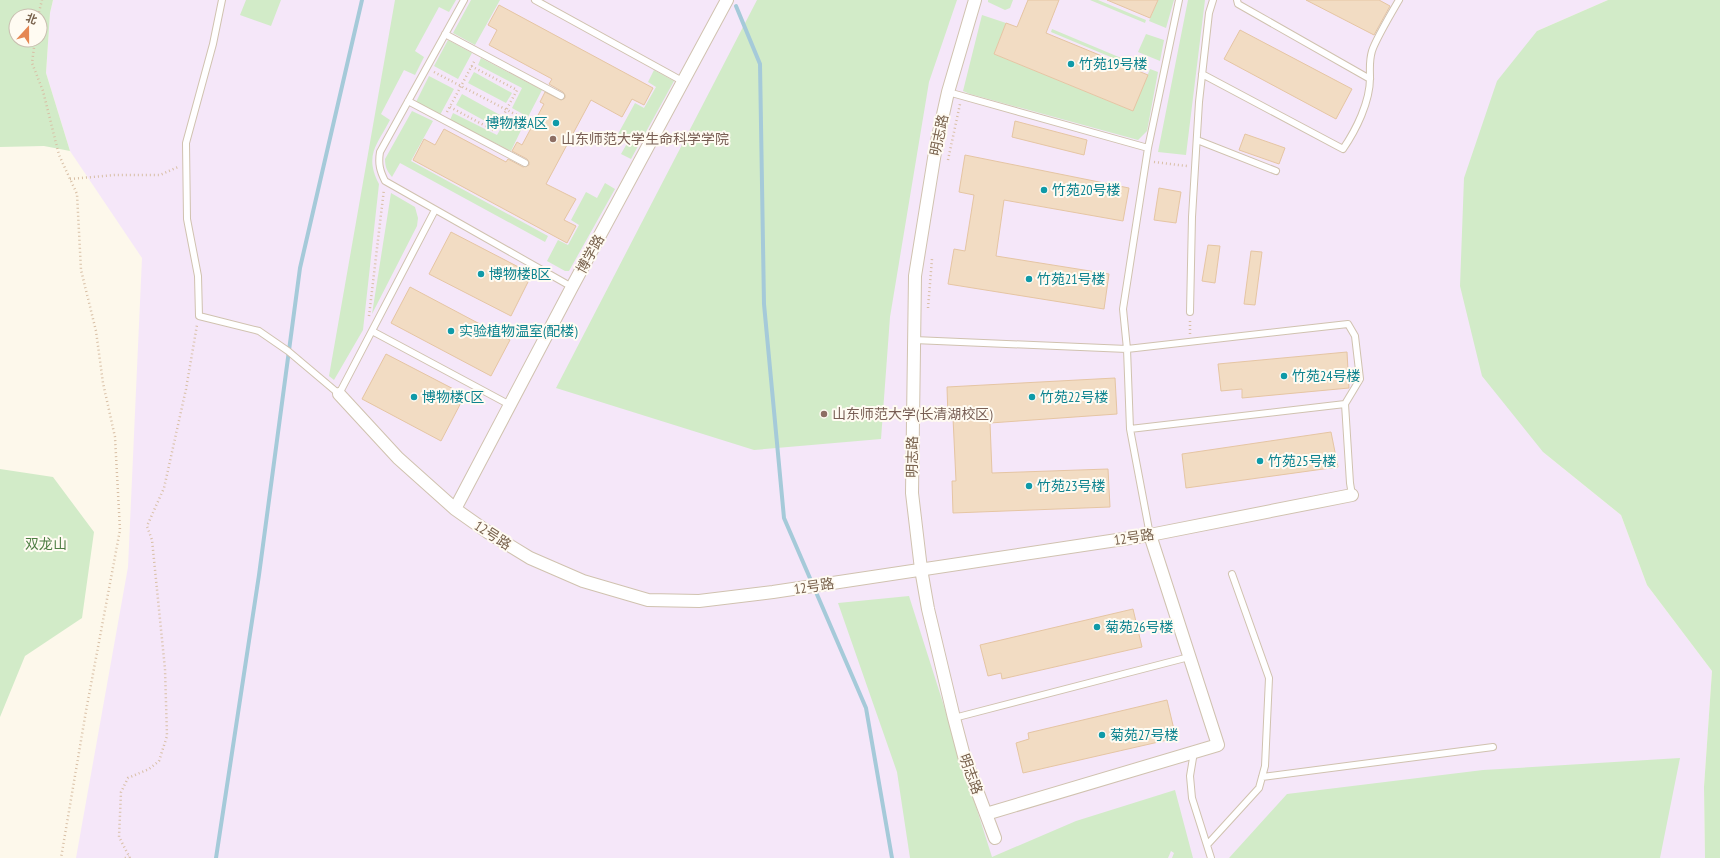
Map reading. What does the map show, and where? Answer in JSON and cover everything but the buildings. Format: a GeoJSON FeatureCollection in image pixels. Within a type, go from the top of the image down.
{"type":"FeatureCollection","features":[{"type":"Feature","properties":{"kind":"street","name":"博学路"},"geometry":{"type":"LineString","coordinates":[[455,509],[727,0]]}},
{"type":"Feature","properties":{"kind":"street","name":"明志路"},"geometry":{"type":"LineString","coordinates":[[975,0],[948,92],[936,146],[915,276],[912,493],[921,569],[928,609],[954,718],[964,756],[995,838]]}},
{"type":"Feature","properties":{"kind":"street","name":"12号路"},"geometry":{"type":"LineString","coordinates":[[339,394],[398,458],[455,509],[489,533],[530,558],[583,581],[648,600],[699,601],[830,584],[1150,535],[1352,495]]}},
{"type":"Feature","properties":{"kind":"street"},"geometry":{"type":"LineString","coordinates":[[986,814],[1218,745],[1150,535]]}},
{"type":"Feature","properties":{"kind":"lane"},"geometry":{"type":"LineString","coordinates":[[222,0],[213,44],[186,143],[187,219],[198,276],[199,316],[259,331],[288,351],[339,394],[435,210]]}},
{"type":"Feature","properties":{"kind":"lane"},"geometry":{"type":"LineString","coordinates":[[464,0],[380,152],[378,162],[385,181],[572,288]]}},
{"type":"Feature","properties":{"kind":"lane"},"geometry":{"type":"LineString","coordinates":[[535,0],[684,82]]}},
{"type":"Feature","properties":{"kind":"lane"},"geometry":{"type":"LineString","coordinates":[[1150,535],[1130,429],[1128,349],[1123,309],[1148,148],[1179,0]]}},
{"type":"Feature","properties":{"kind":"lane"},"geometry":{"type":"LineString","coordinates":[[1190,312],[1192,217],[1197,140],[1202,74],[1209,13],[1213,0]]}},
{"type":"Feature","properties":{"kind":"lane"},"geometry":{"type":"LineString","coordinates":[[1237,0],[1238,4],[1370,79]]}},
{"type":"Feature","properties":{"kind":"lane"},"geometry":{"type":"LineString","coordinates":[[1202,74],[1343,149],[1358,123],[1366,102],[1370,79],[1369,64],[1372,50],[1400,0]]}},
{"type":"Feature","properties":{"kind":"lane"},"geometry":{"type":"LineString","coordinates":[[445,34],[561,96]]}},
{"type":"Feature","properties":{"kind":"lane"},"geometry":{"type":"LineString","coordinates":[[948,92],[1148,148]]}},
{"type":"Feature","properties":{"kind":"lane"},"geometry":{"type":"LineString","coordinates":[[408,102],[525,163]]}},
{"type":"Feature","properties":{"kind":"lane"},"geometry":{"type":"LineString","coordinates":[[1197,140],[1276,171]]}},
{"type":"Feature","properties":{"kind":"lane"},"geometry":{"type":"LineString","coordinates":[[914,340],[1128,349],[1348,324],[1355,336],[1360,379],[1345,404],[1352,495]]}},
{"type":"Feature","properties":{"kind":"lane"},"geometry":{"type":"LineString","coordinates":[[372,331],[510,405]]}},
{"type":"Feature","properties":{"kind":"lane"},"geometry":{"type":"LineString","coordinates":[[1130,429],[1345,404]]}},
{"type":"Feature","properties":{"kind":"lane"},"geometry":{"type":"LineString","coordinates":[[1207,845],[1259,788],[1266,766],[1269,678],[1232,574]]}},
{"type":"Feature","properties":{"kind":"lane"},"geometry":{"type":"LineString","coordinates":[[954,718],[1189,657]]}},
{"type":"Feature","properties":{"kind":"lane"},"geometry":{"type":"LineString","coordinates":[[1262,777],[1493,747]]}},
{"type":"Feature","properties":{"kind":"lane"},"geometry":{"type":"LineString","coordinates":[[1194,752],[1190,776],[1192,798],[1211,858]]}},
{"type":"Feature","properties":{"kind":"path"},"geometry":{"type":"LineString","coordinates":[[34,48],[32,63],[43,90],[59,155],[77,194],[81,270],[96,331],[103,383],[115,437],[120,530],[86,711],[61,858]]}},
{"type":"Feature","properties":{"kind":"path"},"geometry":{"type":"LineString","coordinates":[[443,120],[479,52]]}},
{"type":"Feature","properties":{"kind":"path"},"geometry":{"type":"LineString","coordinates":[[450,107],[496,131],[517,90],[471,66]]}},
{"type":"Feature","properties":{"kind":"path"},"geometry":{"type":"LineString","coordinates":[[426,68],[532,123]]}},
{"type":"Feature","properties":{"kind":"path"},"geometry":{"type":"LineString","coordinates":[[947,162],[962,96]]}},
{"type":"Feature","properties":{"kind":"path"},"geometry":{"type":"LineString","coordinates":[[1146,161],[1196,167]]}},
{"type":"Feature","properties":{"kind":"path"},"geometry":{"type":"LineString","coordinates":[[70,179],[115,175],[160,175],[186,163]]}},
{"type":"Feature","properties":{"kind":"path"},"geometry":{"type":"LineString","coordinates":[[368,320],[385,181]]}},
{"type":"Feature","properties":{"kind":"path"},"geometry":{"type":"LineString","coordinates":[[928,309],[932,253]]}},
{"type":"Feature","properties":{"kind":"path"},"geometry":{"type":"LineString","coordinates":[[1190,312],[1190,342]]}},
{"type":"Feature","properties":{"kind":"path"},"geometry":{"type":"LineString","coordinates":[[125,858],[130,857],[119,837],[121,792],[128,778],[149,769],[160,761],[167,736],[165,669],[152,540],[147,526],[164,488],[186,388],[199,316]]}},
{"type":"Feature","properties":{"kind":"shaded area","name":"山东师范大学(长清湖校区)"},"geometry":{"type":"Polygon","coordinates":[[[53,0],[1608,0],[1537,31],[1543,452],[1621,515],[1647,585],[1712,671],[1704,787],[1705,858],[76,858],[128,567],[142,258],[70,151],[46,73],[50,13],[53,0]]]}},
{"type":"Feature","properties":{"kind":"green space"},"geometry":{"type":"Polygon","coordinates":[[[0,0],[53,0],[50,13],[48,43],[48,8],[8,8],[8,48],[48,48],[46,73],[70,151],[44,146],[0,147],[0,0]]]}},
{"type":"Feature","properties":{"kind":"green space"},"geometry":{"type":"Polygon","coordinates":[[[246,0],[281,0],[271,26],[240,15],[246,0]]]}},
{"type":"Feature","properties":{"kind":"green space"},"geometry":{"type":"Polygon","coordinates":[[[395,0],[456,0],[449,12],[439,7],[415,51],[424,57],[415,75],[404,70],[381,114],[390,120],[374,150],[372,158],[375,174],[379,184],[363,330],[334,380],[329,376],[395,0]]]}},
{"type":"Feature","properties":{"kind":"green space"},"geometry":{"type":"Polygon","coordinates":[[[471,0],[500,0],[475,45],[453,33],[471,0]]]}},
{"type":"Feature","properties":{"kind":"green space"},"geometry":{"type":"Polygon","coordinates":[[[757,0],[957,0],[929,82],[890,317],[881,439],[754,450],[556,388],[757,0]]]}},
{"type":"Feature","properties":{"kind":"green space"},"geometry":{"type":"Polygon","coordinates":[[[988,0],[1013,0],[1010,8],[1005,10],[988,2],[988,0]]]}},
{"type":"Feature","properties":{"kind":"green space"},"geometry":{"type":"Polygon","coordinates":[[[1090,0],[1098,0],[1146,20],[1145,23],[1090,0]]]}},
{"type":"Feature","properties":{"kind":"green space"},"geometry":{"type":"Polygon","coordinates":[[[1158,0],[1174,0],[1166,28],[1149,21],[1158,0]]]}},
{"type":"Feature","properties":{"kind":"green space"},"geometry":{"type":"Polygon","coordinates":[[[1188,0],[1205,0],[1186,155],[1158,152],[1188,0]]]}},
{"type":"Feature","properties":{"kind":"green space"},"geometry":{"type":"Polygon","coordinates":[[[1608,0],[1720,0],[1720,858],[1705,858],[1704,787],[1712,671],[1647,585],[1621,515],[1543,452],[1482,376],[1460,286],[1464,178],[1497,81],[1537,31],[1608,0]]]}},
{"type":"Feature","properties":{"kind":"green space"},"geometry":{"type":"Polygon","coordinates":[[[982,15],[1006,23],[994,54],[1133,111],[1150,69],[1158,72],[1147,131],[1138,140],[963,91],[982,15]]]}},
{"type":"Feature","properties":{"kind":"green space"},"geometry":{"type":"Polygon","coordinates":[[[1052,29],[1145,68],[1144,71],[1051,32],[1052,29]]]}},
{"type":"Feature","properties":{"kind":"green space"},"geometry":{"type":"Polygon","coordinates":[[[1146,34],[1164,40],[1160,61],[1138,52],[1146,34]]]}},
{"type":"Feature","properties":{"kind":"green space"},"geometry":{"type":"Polygon","coordinates":[[[448,40],[472,53],[458,79],[434,66],[448,40]]]}},
{"type":"Feature","properties":{"kind":"green space"},"geometry":{"type":"Polygon","coordinates":[[[481,58],[542,90],[528,117],[512,108],[522,88],[478,65],[481,58]]]}},
{"type":"Feature","properties":{"kind":"green space"},"geometry":{"type":"Polygon","coordinates":[[[654,70],[674,81],[631,159],[621,154],[629,140],[618,134],[635,103],[644,108],[656,87],[648,82],[654,70]]]}},
{"type":"Feature","properties":{"kind":"green space"},"geometry":{"type":"Polygon","coordinates":[[[474,72],[512,93],[506,103],[468,83],[474,72]]]}},
{"type":"Feature","properties":{"kind":"green space"},"geometry":{"type":"Polygon","coordinates":[[[429,76],[454,89],[440,115],[416,102],[429,76]]]}},
{"type":"Feature","properties":{"kind":"green space"},"geometry":{"type":"Polygon","coordinates":[[[462,94],[500,115],[494,126],[456,105],[462,94]]]}},
{"type":"Feature","properties":{"kind":"green space"},"geometry":{"type":"Polygon","coordinates":[[[412,111],[433,121],[411,161],[548,236],[545,242],[400,163],[392,177],[385,164],[385,159],[412,111]]]}},
{"type":"Feature","properties":{"kind":"green space"},"geometry":{"type":"Polygon","coordinates":[[[453,113],[497,135],[508,116],[524,124],[511,151],[450,120],[453,113]]]}},
{"type":"Feature","properties":{"kind":"green space"},"geometry":{"type":"Polygon","coordinates":[[[605,183],[615,189],[569,271],[565,271],[547,261],[558,240],[568,245],[579,225],[571,220],[586,192],[597,198],[605,183]]]}},
{"type":"Feature","properties":{"kind":"green space"},"geometry":{"type":"Polygon","coordinates":[[[391,193],[415,207],[418,218],[417,226],[372,314],[391,193]]]}},
{"type":"Feature","properties":{"kind":"green space","name":"双龙山"},"geometry":{"type":"Polygon","coordinates":[[[0,469],[53,477],[94,532],[82,618],[25,656],[0,717],[0,469]]]}},
{"type":"Feature","properties":{"kind":"green space"},"geometry":{"type":"Polygon","coordinates":[[[909,596],[992,857],[1076,821],[1175,790],[1193,858],[1172,858],[1174,853],[1171,851],[1168,858],[910,858],[897,772],[838,603],[909,596]]]}},
{"type":"Feature","properties":{"kind":"green space"},"geometry":{"type":"Polygon","coordinates":[[[1680,758],[1660,858],[1229,858],[1287,794],[1483,770],[1680,758]]]}},
{"type":"Feature","properties":{"kind":"waterway"},"geometry":{"type":"LineString","coordinates":[[216,858],[259,575],[300,268],[362,0]]}},
{"type":"Feature","properties":{"kind":"waterway"},"geometry":{"type":"LineString","coordinates":[[736,6],[760,64],[764,304],[784,518],[866,708],[892,858]]}},
{"type":"Feature","properties":{"kind":"place","name":"竹苑19号楼"},"geometry":{"type":"Point","coordinates":[1071,64]}},
{"type":"Feature","properties":{"kind":"place","name":"博物楼A区"},"geometry":{"type":"Point","coordinates":[556,123]}},
{"type":"Feature","properties":{"kind":"place","name":"山东师范大学生命科学学院"},"geometry":{"type":"Point","coordinates":[553,139]}},
{"type":"Feature","properties":{"kind":"place","name":"竹苑20号楼"},"geometry":{"type":"Point","coordinates":[1044,190]}},
{"type":"Feature","properties":{"kind":"place","name":"博物楼B区"},"geometry":{"type":"Point","coordinates":[481,274]}},
{"type":"Feature","properties":{"kind":"place","name":"竹苑21号楼"},"geometry":{"type":"Point","coordinates":[1029,279]}},
{"type":"Feature","properties":{"kind":"place","name":"实验植物温室(配楼)"},"geometry":{"type":"Point","coordinates":[451,331]}},
{"type":"Feature","properties":{"kind":"place","name":"竹苑24号楼"},"geometry":{"type":"Point","coordinates":[1284,376]}},
{"type":"Feature","properties":{"kind":"place","name":"博物楼C区"},"geometry":{"type":"Point","coordinates":[414,397]}},
{"type":"Feature","properties":{"kind":"place","name":"竹苑22号楼"},"geometry":{"type":"Point","coordinates":[1032,397]}},
{"type":"Feature","properties":{"kind":"place","name":"山东师范大学(长清湖校区)"},"geometry":{"type":"Point","coordinates":[824,414]}},
{"type":"Feature","properties":{"kind":"place","name":"竹苑25号楼"},"geometry":{"type":"Point","coordinates":[1260,461]}},
{"type":"Feature","properties":{"kind":"place","name":"竹苑23号楼"},"geometry":{"type":"Point","coordinates":[1029,486]}},
{"type":"Feature","properties":{"kind":"place","name":"菊苑26号楼"},"geometry":{"type":"Point","coordinates":[1097,627]}},
{"type":"Feature","properties":{"kind":"place","name":"菊苑27号楼"},"geometry":{"type":"Point","coordinates":[1102,735]}}]}
